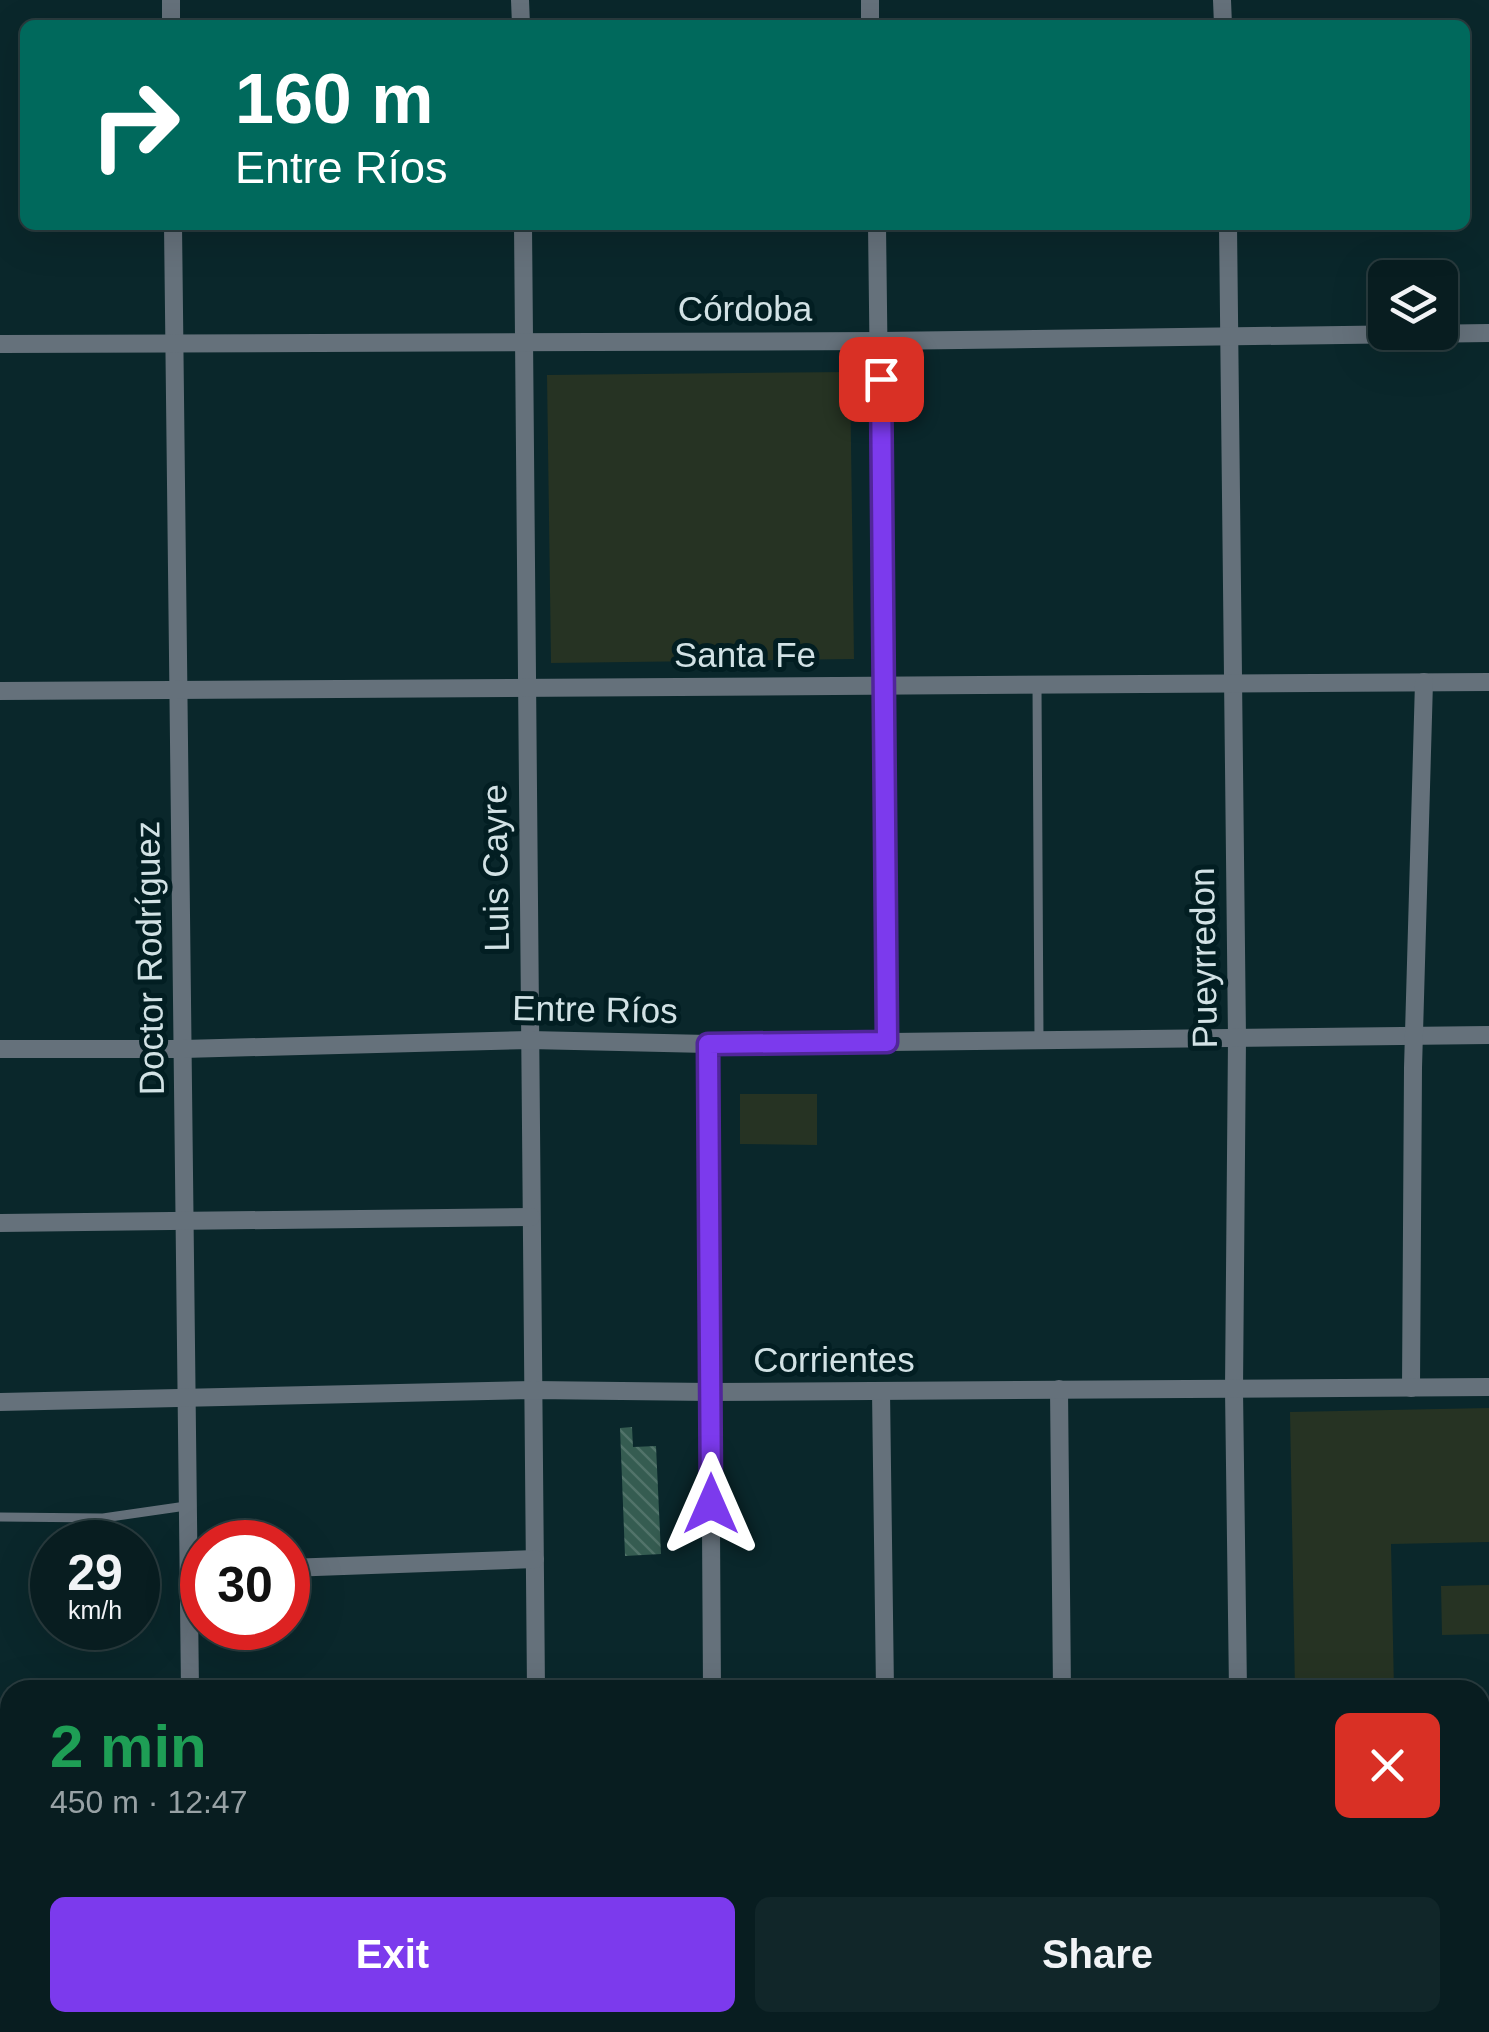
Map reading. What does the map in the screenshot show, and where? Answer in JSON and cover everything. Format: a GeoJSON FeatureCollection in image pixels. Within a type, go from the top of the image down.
{"type":"FeatureCollection","features":[{"type":"Feature","properties":{"kind":"street","name":"Doctor Rodríguez"},"geometry":{"type":"LineString","coordinates":[[173,230],[190,1520]]}},
{"type":"Feature","properties":{"kind":"street","name":"Luis Cayre"},"geometry":{"type":"LineString","coordinates":[[523,230],[536,1680]]}},
{"type":"Feature","properties":{"kind":"street"},"geometry":{"type":"LineString","coordinates":[[877,230],[887,1042]]}},
{"type":"Feature","properties":{"kind":"street","name":"Pueyrredon"},"geometry":{"type":"LineString","coordinates":[[1228,230],[1237,1038],[1234,1390],[1238,1680]]}},
{"type":"Feature","properties":{"kind":"street","name":"Córdoba"},"geometry":{"type":"LineString","coordinates":[[0,344],[881,341],[1489,333]]}},
{"type":"Feature","properties":{"kind":"street"},"geometry":{"type":"LineString","coordinates":[[1411,1388],[1424,682]]}},
{"type":"Feature","properties":{"kind":"street","name":"Santa Fe"},"geometry":{"type":"LineString","coordinates":[[0,691],[1489,682]]}},
{"type":"Feature","properties":{"kind":"street","name":"Entre Ríos"},"geometry":{"type":"LineString","coordinates":[[0,1049],[183,1049],[530,1040],[708,1044],[1489,1034]]}},
{"type":"Feature","properties":{"kind":"street"},"geometry":{"type":"LineString","coordinates":[[708,1044],[712,1680]]}},
{"type":"Feature","properties":{"kind":"street"},"geometry":{"type":"LineString","coordinates":[[0,1223],[531,1217]]}},
{"type":"Feature","properties":{"kind":"street","name":"Corrientes"},"geometry":{"type":"LineString","coordinates":[[0,1402],[533,1390],[1489,1387]]}},
{"type":"Feature","properties":{"kind":"street"},"geometry":{"type":"LineString","coordinates":[[1058,1389],[1062,1680]]}},
{"type":"Feature","properties":{"kind":"street"},"geometry":{"type":"LineString","coordinates":[[881,1391],[885,1680]]}},
{"type":"Feature","properties":{"kind":"street"},"geometry":{"type":"LineString","coordinates":[[310,1567],[535,1558]]}},
{"type":"Feature","properties":{"kind":"street","name":"Doctor Rodríguez"},"geometry":{"type":"LineString","coordinates":[[191,1680],[192,1650]]}},
{"type":"Feature","properties":{"kind":"lane"},"geometry":{"type":"LineString","coordinates":[[1037,686],[1039,1040]]}},
{"type":"Feature","properties":{"kind":"lane"},"geometry":{"type":"LineString","coordinates":[[0,1517],[102,1518],[188,1506]]}},
{"type":"Feature","properties":{"kind":"green space"},"geometry":{"type":"Polygon","coordinates":[[[850,372],[854,659],[551,663],[547,375],[850,372]]]}},
{"type":"Feature","properties":{"kind":"green space"},"geometry":{"type":"Polygon","coordinates":[[[740,1094],[817,1094],[817,1145],[740,1144],[740,1094]]]}},
{"type":"Feature","properties":{"kind":"green space"},"geometry":{"type":"Polygon","coordinates":[[[1489,1408],[1489,1542],[1391,1544],[1394,1680],[1295,1680],[1290,1412],[1489,1408]]]}},
{"type":"Feature","properties":{"kind":"green space"},"geometry":{"type":"Polygon","coordinates":[[[1489,1585],[1489,1634],[1442,1635],[1441,1586],[1489,1585]]]}},
{"type":"Feature","properties":{"kind":"building"},"geometry":{"type":"Polygon","coordinates":[[[632,1427],[633,1447],[656,1446],[661,1554],[625,1556],[620,1428],[632,1427]]]}},
{"type":"Feature","properties":{"kind":"route"},"geometry":{"type":"LineString","coordinates":[[711,1504],[708,1044],[887,1042],[881,379]]}}]}
